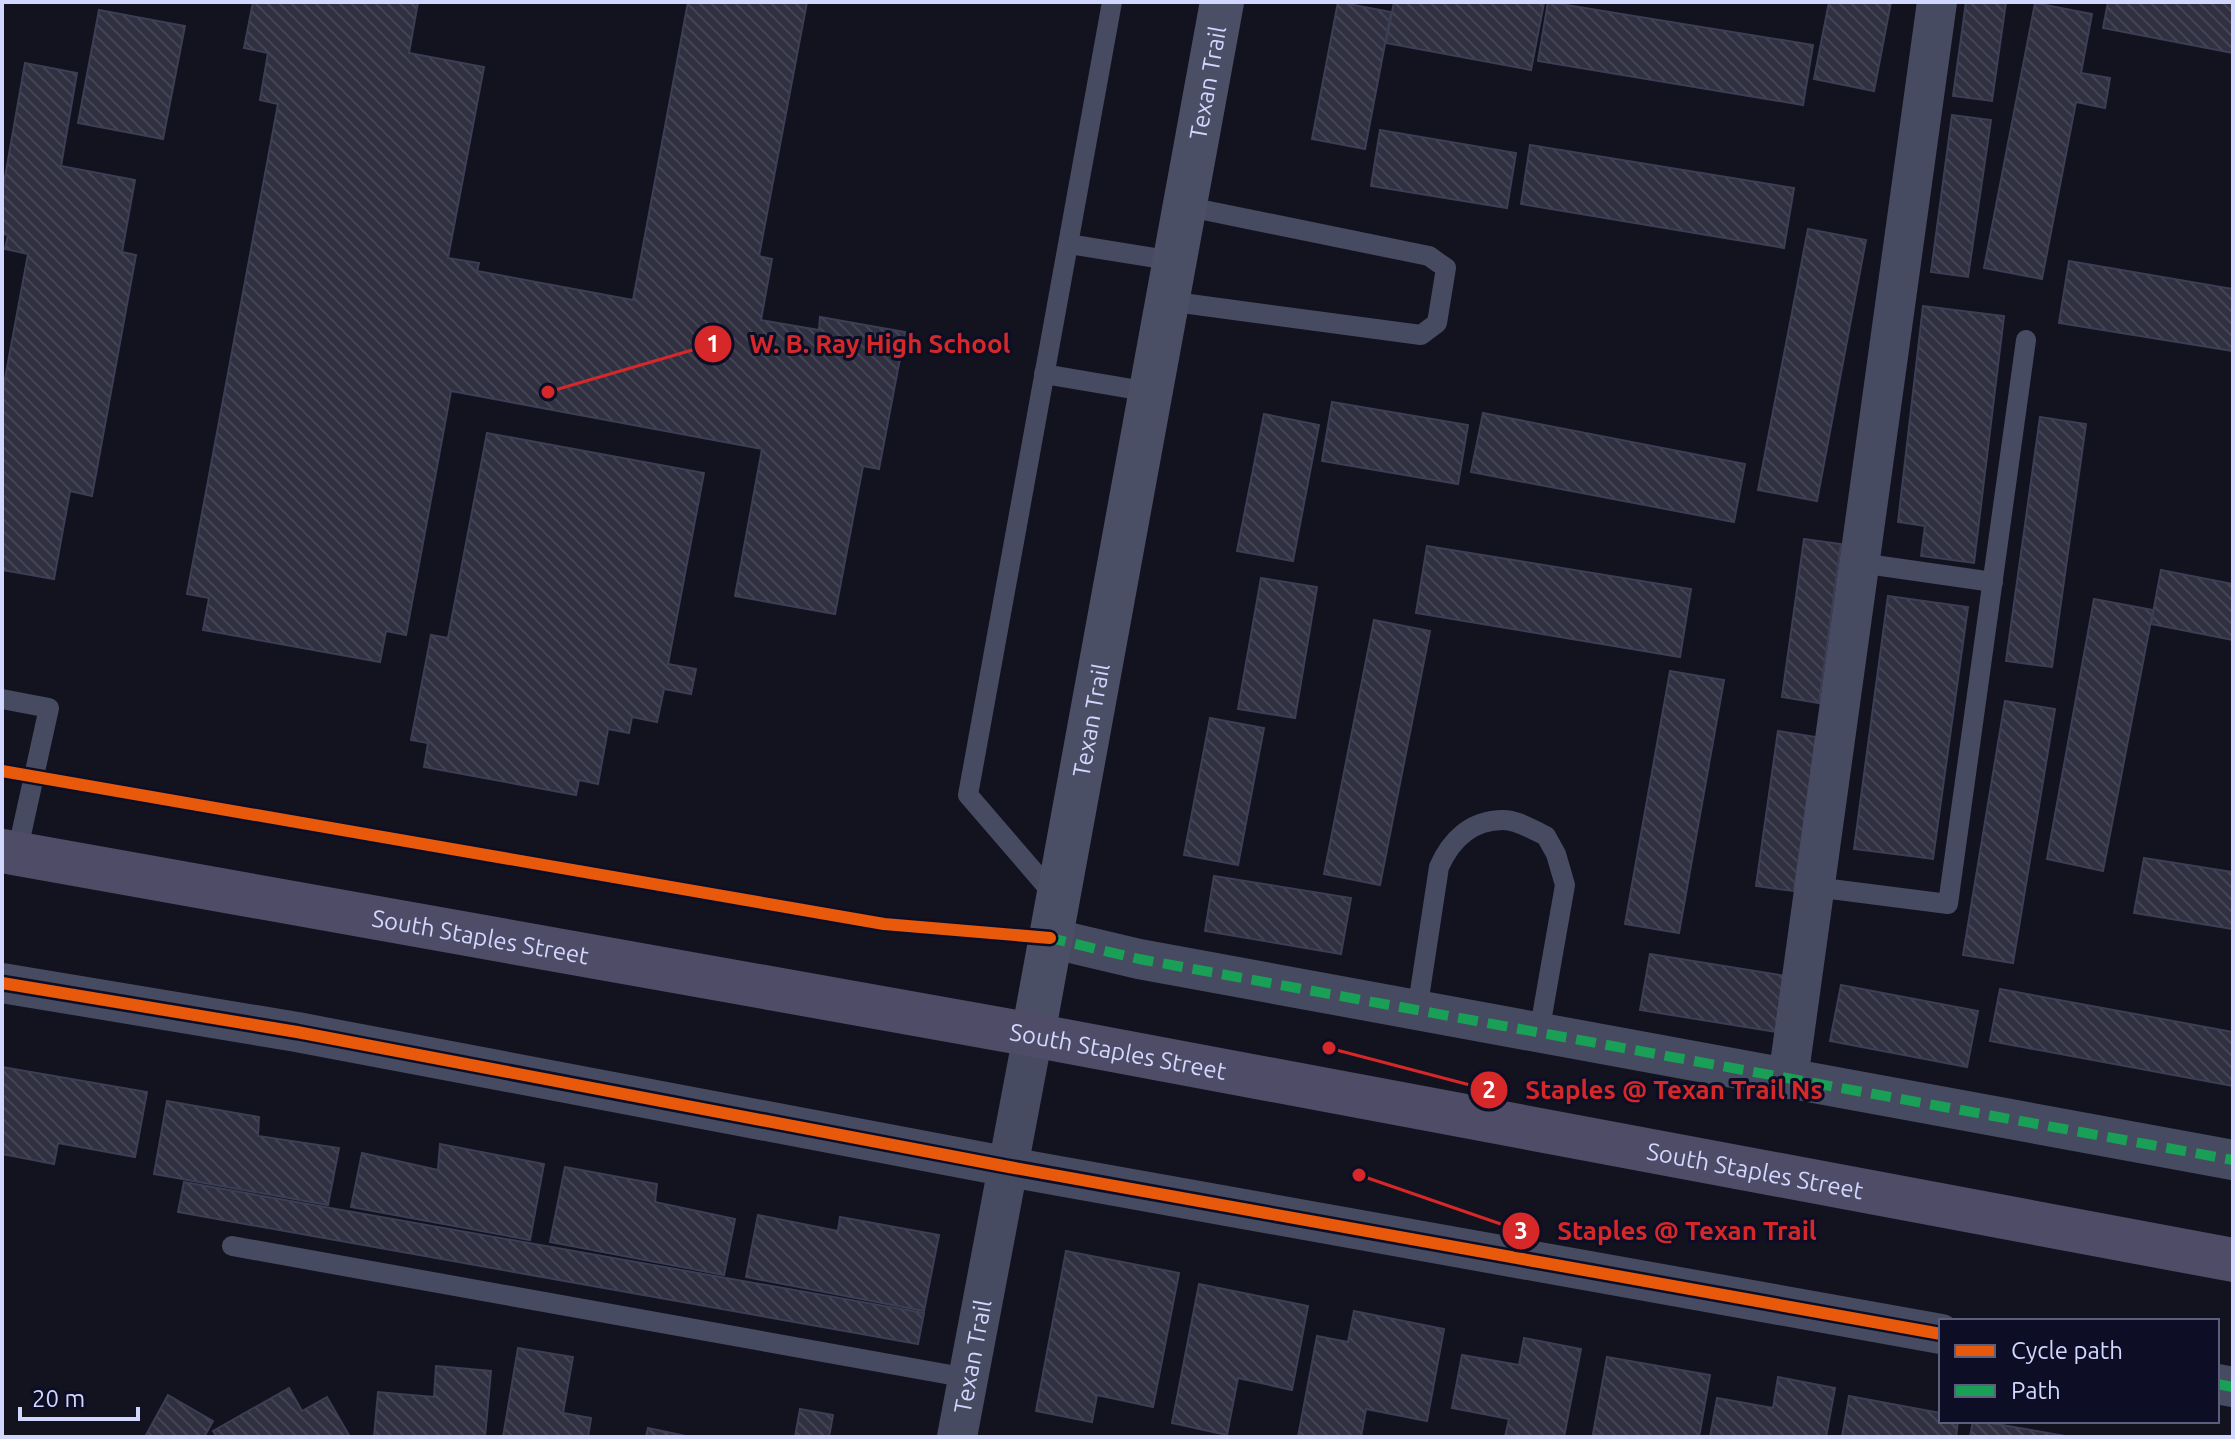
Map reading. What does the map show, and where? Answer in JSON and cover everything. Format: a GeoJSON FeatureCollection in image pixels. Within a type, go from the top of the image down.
{"type":"FeatureCollection","features":[{"type":"Feature","properties":{"kind":"main road","name":"South Staples Street"},"geometry":{"type":"LineString","coordinates":[[9,852],[1033,1035],[2233,1260]]}},
{"type":"Feature","properties":{"kind":"street","name":"Texan Trail"},"geometry":{"type":"LineString","coordinates":[[957,1437],[1222,2]]}},
{"type":"Feature","properties":{"kind":"street"},"geometry":{"type":"LineString","coordinates":[[1788,1079],[1937,2]]}},
{"type":"Feature","properties":{"kind":"street"},"geometry":{"type":"LineString","coordinates":[[1054,918],[1139,959],[2233,1160]]}},
{"type":"Feature","properties":{"kind":"street"},"geometry":{"type":"LineString","coordinates":[[2,983],[313,1035],[1009,1167],[1939,1334]]}},
{"type":"Feature","properties":{"kind":"lane"},"geometry":{"type":"LineString","coordinates":[[1054,918],[968,795],[1112,2]]}},
{"type":"Feature","properties":{"kind":"lane"},"geometry":{"type":"LineString","coordinates":[[1069,244],[1171,281],[1421,335],[1437,323],[1446,268],[1429,256],[1184,206]]}},
{"type":"Feature","properties":{"kind":"lane"},"geometry":{"type":"LineString","coordinates":[[1815,887],[1948,904],[2026,340]]}},
{"type":"Feature","properties":{"kind":"lane"},"geometry":{"type":"LineString","coordinates":[[1044,374],[1150,392]]}},
{"type":"Feature","properties":{"kind":"lane"},"geometry":{"type":"LineString","coordinates":[[1860,563],[1993,582]]}},
{"type":"Feature","properties":{"kind":"lane"},"geometry":{"type":"LineString","coordinates":[[2,699],[49,708],[9,852]]}},
{"type":"Feature","properties":{"kind":"lane"},"geometry":{"type":"LineString","coordinates":[[1417,1011],[1439,867],[1449,845],[1469,827],[1503,820],[1546,836],[1556,854],[1565,885],[1539,1033]]}},
{"type":"Feature","properties":{"kind":"lane"},"geometry":{"type":"LineString","coordinates":[[232,1246],[968,1378]]}},
{"type":"Feature","properties":{"kind":"building"},"geometry":{"type":"Polygon","coordinates":[[[253,2],[418,2],[409,53],[484,67],[448,258],[479,263],[477,271],[633,300],[688,2],[807,2],[759,256],[772,259],[761,320],[819,330],[820,317],[905,332],[879,469],[863,466],[835,614],[735,596],[762,449],[451,391],[406,635],[386,631],[380,662],[203,630],[209,598],[187,594],[278,104],[260,100],[268,53],[244,48],[253,2]]]}},
{"type":"Feature","properties":{"kind":"building"},"geometry":{"type":"Polygon","coordinates":[[[1338,2],[1391,12],[1365,149],[1312,139],[1338,2]]]}},
{"type":"Feature","properties":{"kind":"building"},"geometry":{"type":"Polygon","coordinates":[[[1394,2],[1544,3],[1531,70],[1386,43],[1394,2]]]}},
{"type":"Feature","properties":{"kind":"building"},"geometry":{"type":"Polygon","coordinates":[[[1548,2],[1813,45],[1803,105],[1538,61],[1548,2]]]}},
{"type":"Feature","properties":{"kind":"building"},"geometry":{"type":"Polygon","coordinates":[[[1829,2],[1891,2],[1874,91],[1814,79],[1829,2]]]}},
{"type":"Feature","properties":{"kind":"building"},"geometry":{"type":"Polygon","coordinates":[[[1966,2],[2006,2],[1992,101],[1953,96],[1966,2]]]}},
{"type":"Feature","properties":{"kind":"building"},"geometry":{"type":"Polygon","coordinates":[[[2108,2],[2233,2],[2233,53],[2103,28],[2108,2]]]}},
{"type":"Feature","properties":{"kind":"building"},"geometry":{"type":"Polygon","coordinates":[[[2035,3],[2092,14],[2081,73],[2110,78],[2105,108],[2076,102],[2042,279],[1984,268],[2035,3]]]}},
{"type":"Feature","properties":{"kind":"building"},"geometry":{"type":"Polygon","coordinates":[[[99,10],[185,26],[163,139],[78,123],[99,10]]]}},
{"type":"Feature","properties":{"kind":"building"},"geometry":{"type":"Polygon","coordinates":[[[25,63],[77,73],[61,166],[135,180],[122,252],[136,255],[92,496],[70,491],[54,579],[2,570],[2,395],[28,254],[5,249],[8,235],[2,234],[2,194],[25,63]]]}},
{"type":"Feature","properties":{"kind":"building"},"geometry":{"type":"Polygon","coordinates":[[[1952,115],[1991,120],[1968,277],[1931,272],[1952,115]]]}},
{"type":"Feature","properties":{"kind":"building"},"geometry":{"type":"Polygon","coordinates":[[[1380,130],[1516,153],[1507,208],[1371,186],[1380,130]]]}},
{"type":"Feature","properties":{"kind":"building"},"geometry":{"type":"Polygon","coordinates":[[[1530,145],[1794,188],[1784,248],[1521,204],[1530,145]]]}},
{"type":"Feature","properties":{"kind":"building"},"geometry":{"type":"Polygon","coordinates":[[[1808,229],[1866,240],[1817,501],[1758,490],[1808,229]]]}},
{"type":"Feature","properties":{"kind":"building"},"geometry":{"type":"Polygon","coordinates":[[[2069,261],[2233,289],[2233,351],[2059,323],[2069,261]]]}},
{"type":"Feature","properties":{"kind":"building"},"geometry":{"type":"Polygon","coordinates":[[[1923,306],[2004,316],[1974,563],[1921,556],[1925,526],[1898,522],[1923,306]]]}},
{"type":"Feature","properties":{"kind":"building"},"geometry":{"type":"Polygon","coordinates":[[[1332,402],[1468,425],[1458,484],[1322,461],[1332,402]]]}},
{"type":"Feature","properties":{"kind":"building"},"geometry":{"type":"Polygon","coordinates":[[[1483,413],[1745,464],[1734,522],[1471,472],[1483,413]]]}},
{"type":"Feature","properties":{"kind":"building"},"geometry":{"type":"Polygon","coordinates":[[[1264,414],[1319,425],[1293,561],[1237,551],[1264,414]]]}},
{"type":"Feature","properties":{"kind":"building"},"geometry":{"type":"Polygon","coordinates":[[[2040,417],[2086,424],[2052,667],[2006,661],[2040,417]]]}},
{"type":"Feature","properties":{"kind":"building"},"geometry":{"type":"Polygon","coordinates":[[[487,433],[704,473],[668,664],[696,669],[691,694],[664,689],[657,722],[632,717],[629,733],[608,729],[598,784],[579,780],[576,795],[424,767],[428,743],[411,740],[431,635],[448,638],[487,433]]]}},
{"type":"Feature","properties":{"kind":"building"},"geometry":{"type":"Polygon","coordinates":[[[1804,539],[1841,544],[1819,703],[1782,697],[1804,539]]]}},
{"type":"Feature","properties":{"kind":"building"},"geometry":{"type":"Polygon","coordinates":[[[1427,546],[1691,589],[1680,657],[1416,613],[1427,546]]]}},
{"type":"Feature","properties":{"kind":"building"},"geometry":{"type":"Polygon","coordinates":[[[2161,570],[2233,584],[2233,640],[2151,624],[2161,570]]]}},
{"type":"Feature","properties":{"kind":"building"},"geometry":{"type":"Polygon","coordinates":[[[1261,578],[1317,587],[1295,718],[1238,709],[1261,578]]]}},
{"type":"Feature","properties":{"kind":"building"},"geometry":{"type":"Polygon","coordinates":[[[1888,596],[1968,607],[1933,859],[1854,849],[1888,596]]]}},
{"type":"Feature","properties":{"kind":"building"},"geometry":{"type":"Polygon","coordinates":[[[2094,599],[2153,610],[2103,871],[2047,859],[2094,599]]]}},
{"type":"Feature","properties":{"kind":"building"},"geometry":{"type":"Polygon","coordinates":[[[1374,620],[1430,631],[1380,885],[1324,874],[1374,620]]]}},
{"type":"Feature","properties":{"kind":"building"},"geometry":{"type":"Polygon","coordinates":[[[1670,671],[1724,680],[1679,933],[1625,924],[1670,671]]]}},
{"type":"Feature","properties":{"kind":"building"},"geometry":{"type":"Polygon","coordinates":[[[2005,701],[2055,709],[2013,963],[1963,955],[2005,701]]]}},
{"type":"Feature","properties":{"kind":"building"},"geometry":{"type":"Polygon","coordinates":[[[1210,718],[1264,728],[1238,865],[1184,855],[1210,718]]]}},
{"type":"Feature","properties":{"kind":"building"},"geometry":{"type":"Polygon","coordinates":[[[1778,731],[1816,737],[1794,891],[1756,886],[1778,731]]]}},
{"type":"Feature","properties":{"kind":"building"},"geometry":{"type":"Polygon","coordinates":[[[2144,858],[2233,872],[2233,929],[2134,913],[2144,858]]]}},
{"type":"Feature","properties":{"kind":"building"},"geometry":{"type":"Polygon","coordinates":[[[1214,876],[1351,898],[1341,954],[1205,931],[1214,876]]]}},
{"type":"Feature","properties":{"kind":"building"},"geometry":{"type":"Polygon","coordinates":[[[1650,954],[1786,976],[1777,1032],[1640,1010],[1650,954]]]}},
{"type":"Feature","properties":{"kind":"building"},"geometry":{"type":"Polygon","coordinates":[[[1841,985],[1978,1011],[1967,1067],[1830,1041],[1841,985]]]}},
{"type":"Feature","properties":{"kind":"building"},"geometry":{"type":"Polygon","coordinates":[[[2000,989],[2233,1032],[2233,1086],[1990,1041],[2000,989]]]}},
{"type":"Feature","properties":{"kind":"building"},"geometry":{"type":"Polygon","coordinates":[[[2,1067],[147,1092],[135,1157],[58,1143],[54,1164],[2,1154],[2,1067]]]}},
{"type":"Feature","properties":{"kind":"building"},"geometry":{"type":"Polygon","coordinates":[[[167,1101],[259,1117],[258,1136],[339,1148],[328,1205],[154,1174],[167,1101]]]}},
{"type":"Feature","properties":{"kind":"building"},"geometry":{"type":"Polygon","coordinates":[[[440,1144],[544,1164],[530,1240],[351,1207],[362,1153],[438,1170],[440,1144]]]}},
{"type":"Feature","properties":{"kind":"building"},"geometry":{"type":"Polygon","coordinates":[[[565,1167],[657,1184],[655,1202],[735,1219],[724,1275],[550,1242],[565,1167]]]}},
{"type":"Feature","properties":{"kind":"building"},"geometry":{"type":"Polygon","coordinates":[[[184,1182],[924,1313],[918,1344],[178,1212],[184,1182]]]}},
{"type":"Feature","properties":{"kind":"building"},"geometry":{"type":"Polygon","coordinates":[[[758,1215],[838,1231],[840,1217],[939,1235],[924,1311],[746,1277],[758,1215]]]}},
{"type":"Feature","properties":{"kind":"building"},"geometry":{"type":"Polygon","coordinates":[[[1066,1251],[1179,1273],[1153,1407],[1097,1395],[1092,1422],[1036,1411],[1066,1251]]]}},
{"type":"Feature","properties":{"kind":"building"},"geometry":{"type":"Polygon","coordinates":[[[1199,1284],[1308,1306],[1292,1390],[1238,1378],[1227,1435],[1172,1423],[1199,1284]]]}},
{"type":"Feature","properties":{"kind":"building"},"geometry":{"type":"Polygon","coordinates":[[[1354,1311],[1444,1329],[1427,1421],[1366,1409],[1361,1437],[1298,1437],[1317,1336],[1348,1342],[1354,1311]]]}},
{"type":"Feature","properties":{"kind":"building"},"geometry":{"type":"Polygon","coordinates":[[[1524,1338],[1581,1349],[1564,1437],[1505,1437],[1509,1419],[1452,1408],[1462,1355],[1519,1365],[1524,1338]]]}},
{"type":"Feature","properties":{"kind":"building"},"geometry":{"type":"Polygon","coordinates":[[[518,1348],[573,1357],[563,1413],[591,1418],[588,1437],[503,1437],[518,1348]]]}},
{"type":"Feature","properties":{"kind":"building"},"geometry":{"type":"Polygon","coordinates":[[[1607,1357],[1710,1375],[1699,1437],[1609,1437],[1593,1434],[1607,1357]]]}},
{"type":"Feature","properties":{"kind":"building"},"geometry":{"type":"Polygon","coordinates":[[[436,1366],[491,1371],[485,1437],[374,1437],[378,1392],[434,1397],[436,1366]]]}},
{"type":"Feature","properties":{"kind":"building"},"geometry":{"type":"Polygon","coordinates":[[[1778,1377],[1835,1388],[1826,1437],[1710,1437],[1717,1398],[1773,1408],[1778,1377]]]}},
{"type":"Feature","properties":{"kind":"building"},"geometry":{"type":"Polygon","coordinates":[[[289,1388],[302,1411],[327,1397],[350,1437],[217,1437],[213,1431],[289,1388]]]}},
{"type":"Feature","properties":{"kind":"building"},"geometry":{"type":"Polygon","coordinates":[[[168,1395],[213,1421],[204,1437],[145,1437],[168,1395]]]}},
{"type":"Feature","properties":{"kind":"building"},"geometry":{"type":"Polygon","coordinates":[[[1849,1396],[1939,1413],[1939,1423],[1958,1423],[1956,1437],[1842,1437],[1849,1396]]]}},
{"type":"Feature","properties":{"kind":"building"},"geometry":{"type":"Polygon","coordinates":[[[800,1409],[833,1415],[829,1437],[795,1437],[800,1409]]]}},
{"type":"Feature","properties":{"kind":"building"},"geometry":{"type":"Polygon","coordinates":[[[1973,1423],[1990,1423],[2071,1437],[1970,1437],[1973,1423]]]}},
{"type":"Feature","properties":{"kind":"building"},"geometry":{"type":"Polygon","coordinates":[[[648,1428],[690,1437],[646,1437],[648,1428]]]}},
{"type":"Feature","properties":{"kind":"marked path"},"geometry":{"type":"LineString","coordinates":[[1046,937],[1139,959],[2233,1160]]}},
{"type":"Feature","properties":{"kind":"marked path"},"geometry":{"type":"LineString","coordinates":[[2219,1384],[2233,1387]]}},
{"type":"Feature","properties":{"kind":"cycle path"},"geometry":{"type":"LineString","coordinates":[[2,771],[884,924],[1050,938]]}},
{"type":"Feature","properties":{"kind":"cycle path"},"geometry":{"type":"LineString","coordinates":[[2,983],[297,1032],[1009,1167],[1939,1334]]}},
{"type":"Feature","properties":{"kind":"place","name":"W. B. Ray High School"},"geometry":{"type":"Point","coordinates":[548,392]}},
{"type":"Feature","properties":{"kind":"place","name":"Staples @ Texan Trail Ns"},"geometry":{"type":"Point","coordinates":[1329,1048]}},
{"type":"Feature","properties":{"kind":"place","name":"Staples @ Texan Trail"},"geometry":{"type":"Point","coordinates":[1359,1175]}}]}
